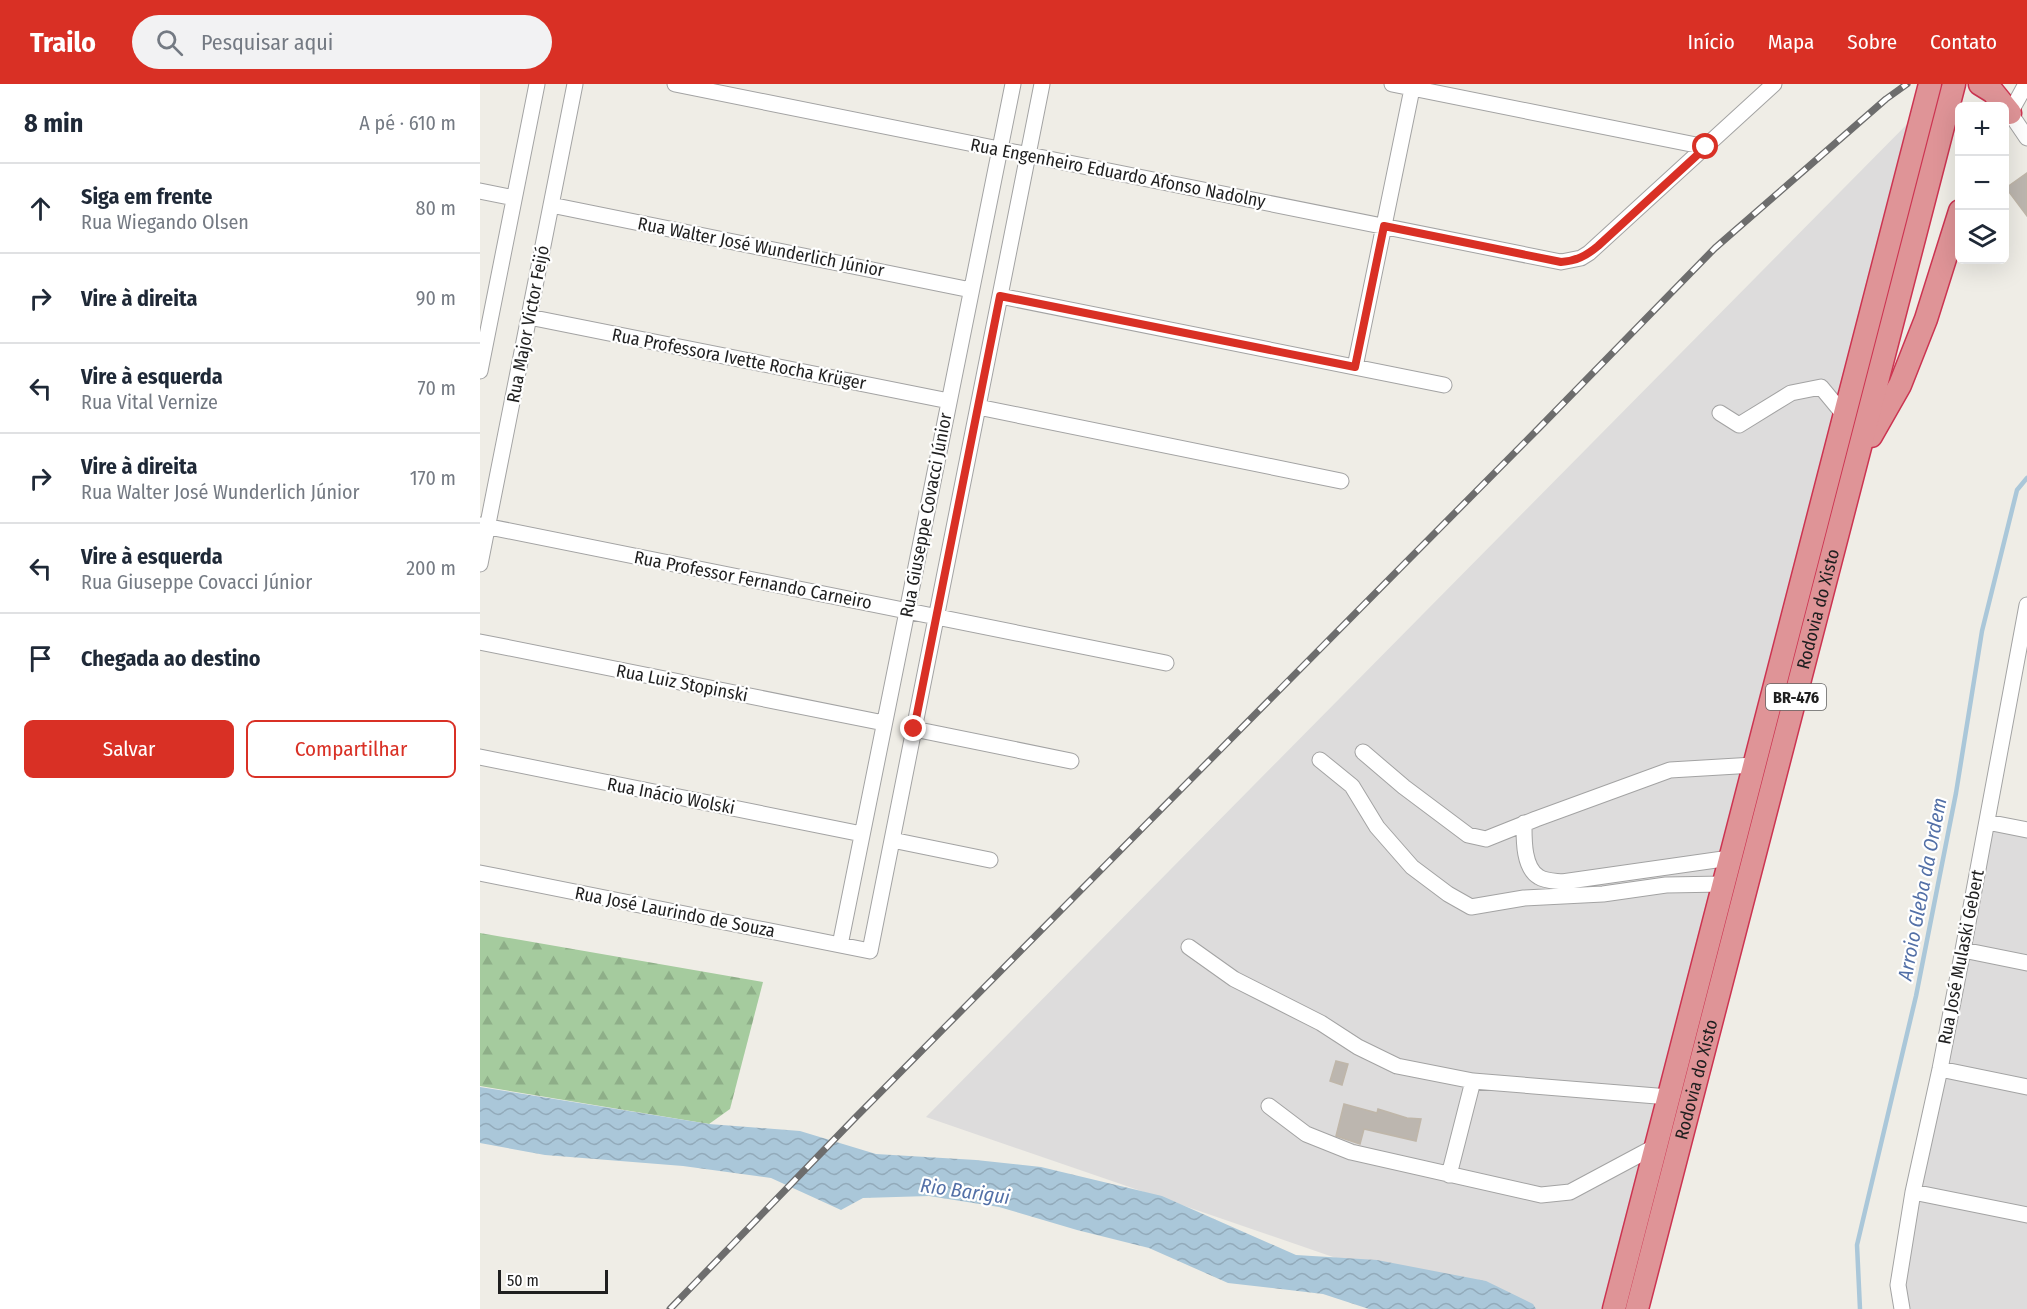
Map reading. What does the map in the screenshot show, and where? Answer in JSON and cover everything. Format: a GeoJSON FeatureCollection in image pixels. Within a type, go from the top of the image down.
{"type":"FeatureCollection","features":[{"type":"Feature","properties":{"kind":"highway","name":"Rodovia do Xisto"},"geometry":{"type":"LineString","coordinates":[[1614,1309],[1930,84]]}},
{"type":"Feature","properties":{"kind":"highway","name":"Rodovia do Xisto"},"geometry":{"type":"LineString","coordinates":[[1637,1309],[1954,84]]}},
{"type":"Feature","properties":{"kind":"highway"},"geometry":{"type":"LineString","coordinates":[[1979,84],[1993,92],[2014,117]]}},
{"type":"Feature","properties":{"kind":"highway"},"geometry":{"type":"LineString","coordinates":[[1979,84],[1980,102]]}},
{"type":"Feature","properties":{"kind":"highway"},"geometry":{"type":"LineString","coordinates":[[1856,463],[1900,385],[1926,319],[1955,224]]}},
{"type":"Feature","properties":{"kind":"street","name":"Rua Major Victor Feijó"},"geometry":{"type":"LineString","coordinates":[[480,371],[486,308],[514,198],[537,84]]}},
{"type":"Feature","properties":{"kind":"street","name":"Rua Major Victor Feijó"},"geometry":{"type":"LineString","coordinates":[[480,564],[484,526],[529,317],[575,84]]}},
{"type":"Feature","properties":{"kind":"street","name":"Rua Engenheiro Eduardo Afonso Nadolny"},"geometry":{"type":"LineString","coordinates":[[675,84],[1561,262],[1581,258],[1589,253],[1706,147]]}},
{"type":"Feature","properties":{"kind":"street","name":"Rua Giuseppe Covacci Júnior"},"geometry":{"type":"LineString","coordinates":[[840,945],[1012,84]]}},
{"type":"Feature","properties":{"kind":"street","name":"Rua Giuseppe Covacci Júnior"},"geometry":{"type":"LineString","coordinates":[[870,951],[1042,84]]}},
{"type":"Feature","properties":{"kind":"street"},"geometry":{"type":"LineString","coordinates":[[1392,84],[1412,86],[1706,147],[1774,84]]}},
{"type":"Feature","properties":{"kind":"street"},"geometry":{"type":"LineString","coordinates":[[2026,84],[2014,117],[2027,138]]}},
{"type":"Feature","properties":{"kind":"street"},"geometry":{"type":"LineString","coordinates":[[1355,367],[1412,86]]}},
{"type":"Feature","properties":{"kind":"street"},"geometry":{"type":"LineString","coordinates":[[480,191],[514,198]]}},
{"type":"Feature","properties":{"kind":"street","name":"Rua Walter José Wunderlich Júnior"},"geometry":{"type":"LineString","coordinates":[[551,205],[971,290]]}},
{"type":"Feature","properties":{"kind":"street"},"geometry":{"type":"LineString","coordinates":[[1000,296],[1444,385]]}},
{"type":"Feature","properties":{"kind":"street","name":"Rua Professora Ivette Rocha Krüger"},"geometry":{"type":"LineString","coordinates":[[529,317],[949,401]]}},
{"type":"Feature","properties":{"kind":"street"},"geometry":{"type":"LineString","coordinates":[[1720,413],[1739,425],[1791,393],[1821,387],[1845,416]]}},
{"type":"Feature","properties":{"kind":"street"},"geometry":{"type":"LineString","coordinates":[[978,407],[1341,481]]}},
{"type":"Feature","properties":{"kind":"street","name":"Rua Professor Fernando Carneiro"},"geometry":{"type":"LineString","coordinates":[[484,526],[1166,663]]}},
{"type":"Feature","properties":{"kind":"street","name":"Rua José Mulaski Gebert"},"geometry":{"type":"LineString","coordinates":[[1902,1309],[1898,1285],[1913,1192],[1964,950],[1987,822],[2020,673],[2027,605]]}},
{"type":"Feature","properties":{"kind":"street","name":"Rua Luiz Stopinski"},"geometry":{"type":"LineString","coordinates":[[480,642],[884,723]]}},
{"type":"Feature","properties":{"kind":"street"},"geometry":{"type":"LineString","coordinates":[[914,729],[1071,761]]}},
{"type":"Feature","properties":{"kind":"street"},"geometry":{"type":"LineString","coordinates":[[1363,753],[1468,835],[1486,839],[1670,770],[1754,765]]}},
{"type":"Feature","properties":{"kind":"street","name":"Rua Inácio Wolski"},"geometry":{"type":"LineString","coordinates":[[480,757],[862,834]]}},
{"type":"Feature","properties":{"kind":"street"},"geometry":{"type":"LineString","coordinates":[[1320,760],[1352,786],[1377,827],[1412,867],[1448,894],[1471,907],[1524,898],[1603,894],[1666,885],[1724,884]]}},
{"type":"Feature","properties":{"kind":"street"},"geometry":{"type":"LineString","coordinates":[[1987,822],[2027,830]]}},
{"type":"Feature","properties":{"kind":"street"},"geometry":{"type":"LineString","coordinates":[[1524,823],[1525,852],[1531,869],[1538,877],[1562,882],[1730,858]]}},
{"type":"Feature","properties":{"kind":"street"},"geometry":{"type":"LineString","coordinates":[[892,840],[990,860]]}},
{"type":"Feature","properties":{"kind":"street","name":"Rua José Laurindo de Souza"},"geometry":{"type":"LineString","coordinates":[[480,873],[870,951]]}},
{"type":"Feature","properties":{"kind":"street"},"geometry":{"type":"LineString","coordinates":[[1189,947],[1234,979],[1321,1023],[1358,1047],[1397,1066],[1473,1081],[1669,1097]]}},
{"type":"Feature","properties":{"kind":"street"},"geometry":{"type":"LineString","coordinates":[[1964,950],[2027,963]]}},
{"type":"Feature","properties":{"kind":"street"},"geometry":{"type":"LineString","coordinates":[[1940,1069],[2027,1087]]}},
{"type":"Feature","properties":{"kind":"street"},"geometry":{"type":"LineString","coordinates":[[1449,1175],[1473,1081]]}},
{"type":"Feature","properties":{"kind":"street"},"geometry":{"type":"LineString","coordinates":[[1269,1106],[1306,1134],[1351,1152],[1541,1195],[1570,1192],[1656,1146]]}},
{"type":"Feature","properties":{"kind":"street"},"geometry":{"type":"LineString","coordinates":[[1913,1192],[2027,1215]]}},
{"type":"Feature","properties":{"kind":"shaded area"},"geometry":{"type":"Polygon","coordinates":[[[1925,106],[1614,1309],[1484,1309],[926,1117],[1925,106]]]}},
{"type":"Feature","properties":{"kind":"shaded area"},"geometry":{"type":"Polygon","coordinates":[[[1987,822],[2027,829],[2027,1309],[1903,1309],[1913,1192],[1987,822]]]}},
{"type":"Feature","properties":{"kind":"green space"},"geometry":{"type":"Polygon","coordinates":[[[480,933],[763,982],[730,1109],[709,1124],[480,1086],[480,933]]]}},
{"type":"Feature","properties":{"kind":"water","name":"Rio Barigui"},"geometry":{"type":"Polygon","coordinates":[[[480,1087],[709,1124],[800,1131],[876,1154],[976,1160],[1041,1167],[1162,1196],[1296,1255],[1377,1260],[1486,1281],[1533,1304],[1536,1309],[1369,1309],[1323,1294],[1228,1283],[1149,1248],[999,1207],[929,1196],[863,1198],[841,1210],[771,1178],[683,1166],[545,1155],[480,1143],[480,1087]]]}},
{"type":"Feature","properties":{"kind":"building"},"geometry":{"type":"Polygon","coordinates":[[[2027,173],[2027,216],[2009,192],[2009,186],[2027,173]]]}},
{"type":"Feature","properties":{"kind":"building"},"geometry":{"type":"Polygon","coordinates":[[[1336,1061],[1348,1064],[1342,1085],[1330,1081],[1336,1061]]]}},
{"type":"Feature","properties":{"kind":"building"},"geometry":{"type":"Polygon","coordinates":[[[1344,1104],[1377,1113],[1378,1109],[1407,1118],[1421,1119],[1416,1141],[1364,1129],[1360,1144],[1336,1136],[1344,1104]]]}},
{"type":"Feature","properties":{"kind":"waterway","name":"Arroio Gleba da Ordem"},"geometry":{"type":"LineString","coordinates":[[1860,1309],[1857,1245],[1916,996],[1956,793],[1982,631],[2017,490],[2027,478]]}},
{"type":"Feature","properties":{"kind":"railway"},"geometry":{"type":"LineString","coordinates":[[670,1309],[854,1119],[1715,248],[1886,99],[1907,84]]}},
{"type":"Feature","properties":{"kind":"route"},"geometry":{"type":"LineString","coordinates":[[914,729],[1000,296],[1355,367],[1384,226],[1561,262],[1570,261],[1581,258],[1598,246],[1706,147]]}}]}
